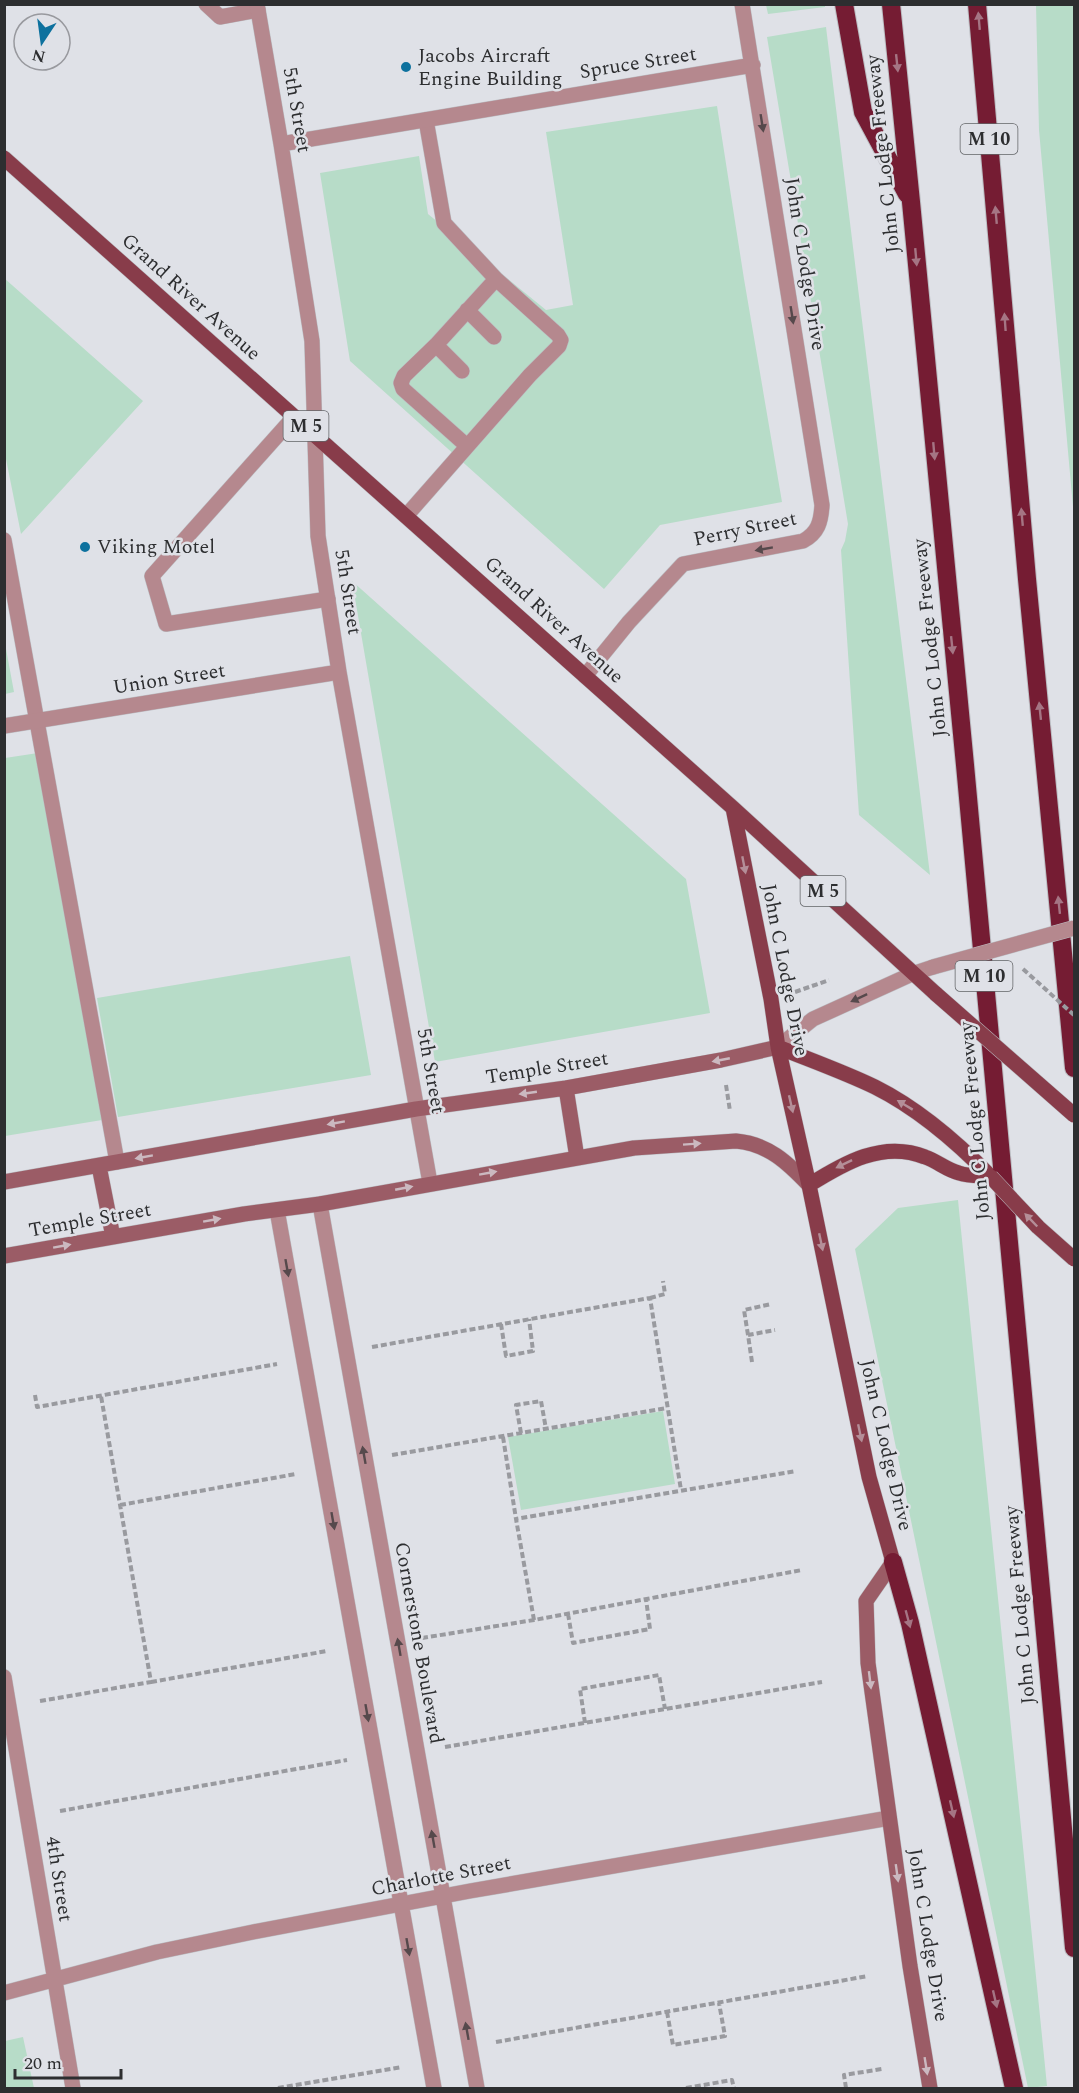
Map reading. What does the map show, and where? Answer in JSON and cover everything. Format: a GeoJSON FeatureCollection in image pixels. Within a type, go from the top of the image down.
{"type":"FeatureCollection","features":[{"type":"Feature","properties":{"kind":"highway"},"geometry":{"type":"LineString","coordinates":[[844,4],[863,112],[911,202]]}},
{"type":"Feature","properties":{"kind":"highway","name":"John C Lodge Freeway"},"geometry":{"type":"LineString","coordinates":[[891,4],[1074,1948]]}},
{"type":"Feature","properties":{"kind":"highway","name":"M 10"},"geometry":{"type":"LineString","coordinates":[[977,4],[1027,579],[1074,1068]]}},
{"type":"Feature","properties":{"kind":"highway"},"geometry":{"type":"LineString","coordinates":[[893,1562],[910,1623],[1014,2088]]}},
{"type":"Feature","properties":{"kind":"main road","name":"Grand River Avenue"},"geometry":{"type":"LineString","coordinates":[[4,158],[733,808],[912,974],[1074,1115]]}},
{"type":"Feature","properties":{"kind":"main road","name":"John C Lodge Drive"},"geometry":{"type":"LineString","coordinates":[[733,808],[771,999],[778,1047],[869,1477],[893,1562]]}},
{"type":"Feature","properties":{"kind":"main road"},"geometry":{"type":"LineString","coordinates":[[778,1047],[875,1087],[910,1107],[951,1140],[991,1177],[1038,1227],[1074,1259]]}},
{"type":"Feature","properties":{"kind":"main road"},"geometry":{"type":"LineString","coordinates":[[809,1185],[842,1164],[882,1152],[902,1152],[924,1156],[959,1173],[991,1177]]}},
{"type":"Feature","properties":{"kind":"street"},"geometry":{"type":"LineString","coordinates":[[206,4],[220,17],[257,7]]}},
{"type":"Feature","properties":{"kind":"street","name":"John C Lodge Drive"},"geometry":{"type":"LineString","coordinates":[[742,4],[822,505],[822,518],[818,530]]}},
{"type":"Feature","properties":{"kind":"street","name":"5th Street"},"geometry":{"type":"LineString","coordinates":[[257,7],[312,341],[318,536],[339,672],[430,1183]]}},
{"type":"Feature","properties":{"kind":"street","name":"Spruce Street"},"geometry":{"type":"LineString","coordinates":[[281,144],[753,65]]}},
{"type":"Feature","properties":{"kind":"street"},"geometry":{"type":"LineString","coordinates":[[406,516],[467,446],[496,405],[525,370],[559,346],[561,340],[496,279],[444,223],[426,120]]}},
{"type":"Feature","properties":{"kind":"street"},"geometry":{"type":"LineString","coordinates":[[467,446],[403,389],[401,383],[404,376],[436,345],[496,279]]}},
{"type":"Feature","properties":{"kind":"street"},"geometry":{"type":"LineString","coordinates":[[467,310],[494,337]]}},
{"type":"Feature","properties":{"kind":"street"},"geometry":{"type":"LineString","coordinates":[[436,345],[462,371]]}},
{"type":"Feature","properties":{"kind":"street"},"geometry":{"type":"LineString","coordinates":[[294,417],[152,576],[166,624],[328,599]]}},
{"type":"Feature","properties":{"kind":"street","name":"Perry Street"},"geometry":{"type":"LineString","coordinates":[[585,676],[629,622],[683,564],[803,541],[818,530]]}},
{"type":"Feature","properties":{"kind":"street"},"geometry":{"type":"LineString","coordinates":[[4,540],[117,1162]]}},
{"type":"Feature","properties":{"kind":"street","name":"Union Street"},"geometry":{"type":"LineString","coordinates":[[4,726],[339,672]]}},
{"type":"Feature","properties":{"kind":"street","name":"Temple Street"},"geometry":{"type":"LineString","coordinates":[[4,1182],[416,1109],[566,1088],[722,1060],[778,1047],[813,1019],[912,974],[1074,928]]}},
{"type":"Feature","properties":{"kind":"street"},"geometry":{"type":"LineString","coordinates":[[566,1088],[577,1158]]}},
{"type":"Feature","properties":{"kind":"street","name":"Temple Street"},"geometry":{"type":"LineString","coordinates":[[4,1256],[244,1214],[320,1204],[634,1148],[736,1141],[753,1143],[787,1162],[809,1185]]}},
{"type":"Feature","properties":{"kind":"street"},"geometry":{"type":"LineString","coordinates":[[99,1166],[113,1237]]}},
{"type":"Feature","properties":{"kind":"street","name":"Cornerstone Boulevard"},"geometry":{"type":"LineString","coordinates":[[320,1204],[477,2088]]}},
{"type":"Feature","properties":{"kind":"street"},"geometry":{"type":"LineString","coordinates":[[277,1210],[434,2088]]}},
{"type":"Feature","properties":{"kind":"street","name":"John C Lodge Drive"},"geometry":{"type":"LineString","coordinates":[[893,1562],[866,1601],[868,1662],[930,2088]]}},
{"type":"Feature","properties":{"kind":"street","name":"4th Street"},"geometry":{"type":"LineString","coordinates":[[4,1677],[73,2088]]}},
{"type":"Feature","properties":{"kind":"street","name":"Charlotte Street"},"geometry":{"type":"LineString","coordinates":[[4,1993],[157,1952],[253,1932],[889,1818]]}},
{"type":"Feature","properties":{"kind":"path"},"geometry":{"type":"LineString","coordinates":[[1020,967],[1074,1015]]}},
{"type":"Feature","properties":{"kind":"path"},"geometry":{"type":"LineString","coordinates":[[800,990],[829,980]]}},
{"type":"Feature","properties":{"kind":"path"},"geometry":{"type":"LineString","coordinates":[[726,1085],[730,1111]]}},
{"type":"Feature","properties":{"kind":"path"},"geometry":{"type":"LineString","coordinates":[[372,1347],[650,1298],[665,1294],[663,1281]]}},
{"type":"Feature","properties":{"kind":"path"},"geometry":{"type":"LineString","coordinates":[[650,1298],[681,1490]]}},
{"type":"Feature","properties":{"kind":"path"},"geometry":{"type":"LineString","coordinates":[[752,1362],[744,1310],[771,1304]]}},
{"type":"Feature","properties":{"kind":"path"},"geometry":{"type":"LineString","coordinates":[[501,1324],[506,1356],[533,1351],[529,1319]]}},
{"type":"Feature","properties":{"kind":"path"},"geometry":{"type":"LineString","coordinates":[[748,1335],[775,1330]]}},
{"type":"Feature","properties":{"kind":"path"},"geometry":{"type":"LineString","coordinates":[[35,1395],[37,1407],[277,1364]]}},
{"type":"Feature","properties":{"kind":"path"},"geometry":{"type":"LineString","coordinates":[[101,1396],[151,1682]]}},
{"type":"Feature","properties":{"kind":"path"},"geometry":{"type":"LineString","coordinates":[[521,1433],[516,1406],[541,1401],[546,1429]]}},
{"type":"Feature","properties":{"kind":"path"},"geometry":{"type":"LineString","coordinates":[[392,1455],[667,1408]]}},
{"type":"Feature","properties":{"kind":"path"},"geometry":{"type":"LineString","coordinates":[[503,1436],[534,1620]]}},
{"type":"Feature","properties":{"kind":"path"},"geometry":{"type":"LineString","coordinates":[[516,1519],[796,1471]]}},
{"type":"Feature","properties":{"kind":"path"},"geometry":{"type":"LineString","coordinates":[[120,1505],[296,1474]]}},
{"type":"Feature","properties":{"kind":"path"},"geometry":{"type":"LineString","coordinates":[[422,1638],[568,1614],[802,1570]]}},
{"type":"Feature","properties":{"kind":"path"},"geometry":{"type":"LineString","coordinates":[[568,1614],[573,1643],[650,1629],[646,1599]]}},
{"type":"Feature","properties":{"kind":"path"},"geometry":{"type":"LineString","coordinates":[[40,1701],[327,1651]]}},
{"type":"Feature","properties":{"kind":"path"},"geometry":{"type":"LineString","coordinates":[[585,1723],[580,1689],[659,1675],[665,1709]]}},
{"type":"Feature","properties":{"kind":"path"},"geometry":{"type":"LineString","coordinates":[[445,1747],[822,1682]]}},
{"type":"Feature","properties":{"kind":"path"},"geometry":{"type":"LineString","coordinates":[[60,1810],[347,1760]]}},
{"type":"Feature","properties":{"kind":"path"},"geometry":{"type":"LineString","coordinates":[[496,2042],[868,1976]]}},
{"type":"Feature","properties":{"kind":"path"},"geometry":{"type":"LineString","coordinates":[[667,2012],[673,2045],[725,2036],[719,2003]]}},
{"type":"Feature","properties":{"kind":"path"},"geometry":{"type":"LineString","coordinates":[[278,2088],[402,2067]]}},
{"type":"Feature","properties":{"kind":"path"},"geometry":{"type":"LineString","coordinates":[[846,2088],[844,2075],[882,2069]]}},
{"type":"Feature","properties":{"kind":"path"},"geometry":{"type":"LineString","coordinates":[[686,2088],[732,2080],[734,2088]]}},
{"type":"Feature","properties":{"kind":"green space"},"geometry":{"type":"Polygon","coordinates":[[[766,5],[825,5],[825,7],[768,14],[766,5]]]}},
{"type":"Feature","properties":{"kind":"green space"},"geometry":{"type":"Polygon","coordinates":[[[1036,5],[1074,5],[1074,518],[1039,130],[1036,5]]]}},
{"type":"Feature","properties":{"kind":"green space"},"geometry":{"type":"Polygon","coordinates":[[[826,27],[930,875],[859,815],[841,550],[848,524],[767,37],[826,27]]]}},
{"type":"Feature","properties":{"kind":"green space"},"geometry":{"type":"Polygon","coordinates":[[[717,106],[782,502],[660,525],[604,589],[350,361],[320,173],[419,156],[428,214],[546,310],[573,305],[546,132],[717,106]]]}},
{"type":"Feature","properties":{"kind":"green space"},"geometry":{"type":"Polygon","coordinates":[[[4,278],[143,401],[21,534],[5,454],[4,278]]]}},
{"type":"Feature","properties":{"kind":"green space"},"geometry":{"type":"Polygon","coordinates":[[[352,581],[686,879],[710,1013],[435,1062],[352,581]]]}},
{"type":"Feature","properties":{"kind":"green space"},"geometry":{"type":"Polygon","coordinates":[[[4,638],[14,692],[5,694],[4,694],[4,638]]]}},
{"type":"Feature","properties":{"kind":"green space"},"geometry":{"type":"Polygon","coordinates":[[[38,753],[102,1120],[5,1136],[5,758],[38,753]]]}},
{"type":"Feature","properties":{"kind":"green space"},"geometry":{"type":"Polygon","coordinates":[[[350,956],[371,1075],[118,1117],[97,998],[350,956]]]}},
{"type":"Feature","properties":{"kind":"green space"},"geometry":{"type":"Polygon","coordinates":[[[958,1200],[1047,2086],[1028,2088],[855,1249],[898,1208],[958,1200]]]}},
{"type":"Feature","properties":{"kind":"green space"},"geometry":{"type":"Polygon","coordinates":[[[663,1411],[675,1484],[521,1510],[508,1437],[663,1411]]]}},
{"type":"Feature","properties":{"kind":"green space"},"geometry":{"type":"Polygon","coordinates":[[[23,2037],[34,2088],[5,2088],[5,2041],[23,2037]]]}},
{"type":"Feature","properties":{"kind":"place","name":"Jacobs Aircraft Engine Building"},"geometry":{"type":"Point","coordinates":[406,67]}},
{"type":"Feature","properties":{"kind":"place","name":"Viking Motel"},"geometry":{"type":"Point","coordinates":[85,547]}}]}
